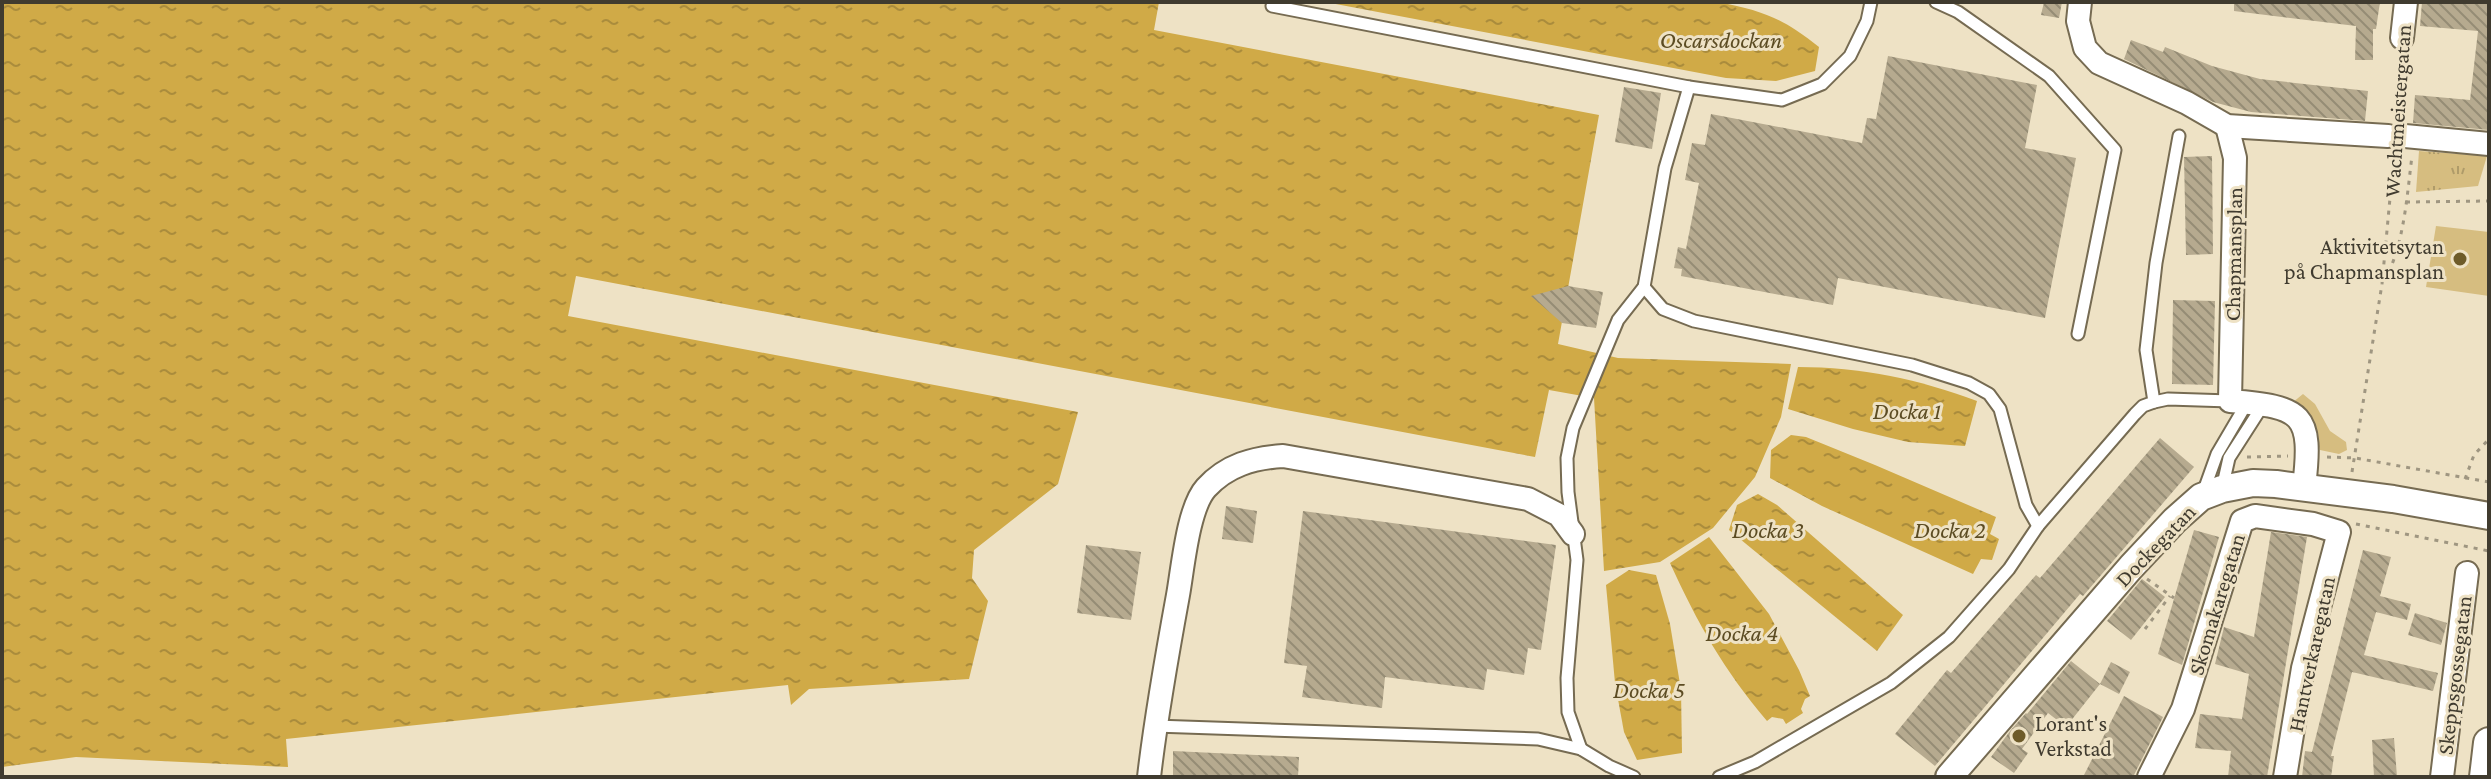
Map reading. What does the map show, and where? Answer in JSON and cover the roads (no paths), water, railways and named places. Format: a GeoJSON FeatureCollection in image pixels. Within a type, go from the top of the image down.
{"type":"FeatureCollection","features":[{"type":"Feature","properties":{"kind":"main road","name":"Skeppsgossegatan"},"geometry":{"type":"LineString","coordinates":[[2485,777],[2489,743]]}},
{"type":"Feature","properties":{"kind":"street"},"geometry":{"type":"LineString","coordinates":[[2080,2],[2078,21],[2085,48],[2099,63],[2187,103],[2227,126],[2489,144]]}},
{"type":"Feature","properties":{"kind":"street","name":"Wachtmeistergatan"},"geometry":{"type":"LineString","coordinates":[[2402,38],[2406,2]]}},
{"type":"Feature","properties":{"kind":"street","name":"Chapmansplan"},"geometry":{"type":"LineString","coordinates":[[2227,126],[2235,158],[2247,403]]}},
{"type":"Feature","properties":{"kind":"street"},"geometry":{"type":"LineString","coordinates":[[2247,403],[2295,415],[2305,427],[2308,457],[2304,487]]}},
{"type":"Feature","properties":{"kind":"street"},"geometry":{"type":"LineString","coordinates":[[1149,777],[1155,726],[1191,523],[1204,490],[1228,470],[1258,458],[1283,456],[1528,499],[1559,515],[1573,534]]}},
{"type":"Feature","properties":{"kind":"street"},"geometry":{"type":"LineString","coordinates":[[2212,493],[2253,483],[2304,487],[2489,516]]}},
{"type":"Feature","properties":{"kind":"street","name":"Dockegatan"},"geometry":{"type":"LineString","coordinates":[[1949,777],[2131,567],[2175,520],[2212,493]]}},
{"type":"Feature","properties":{"kind":"street","name":"Skomakaregatan"},"geometry":{"type":"LineString","coordinates":[[2149,777],[2183,709],[2242,521],[2255,516],[2313,524],[2339,532]]}},
{"type":"Feature","properties":{"kind":"street","name":"Hantverkaregatan"},"geometry":{"type":"LineString","coordinates":[[2285,777],[2303,668],[2339,532]]}},
{"type":"Feature","properties":{"kind":"street","name":"Skeppsgossegatan"},"geometry":{"type":"LineString","coordinates":[[2442,777],[2467,573]]}},
{"type":"Feature","properties":{"kind":"lane"},"geometry":{"type":"LineString","coordinates":[[1272,6],[1689,87],[1782,100],[1822,84],[1850,56],[1867,21],[1871,2]]}},
{"type":"Feature","properties":{"kind":"lane"},"geometry":{"type":"LineString","coordinates":[[1936,2],[1958,12],[2049,76],[2115,150],[2078,334]]}},
{"type":"Feature","properties":{"kind":"lane"},"geometry":{"type":"LineString","coordinates":[[1581,749],[1568,712],[1567,678],[1577,560],[1567,458],[1573,428],[1618,320],[1644,287],[1665,168],[1689,87]]}},
{"type":"Feature","properties":{"kind":"lane"},"geometry":{"type":"LineString","coordinates":[[2154,402],[2146,350],[2156,263],[2179,136]]}},
{"type":"Feature","properties":{"kind":"lane"},"geometry":{"type":"LineString","coordinates":[[1644,287],[1663,309],[1694,321],[1912,365],[1969,383],[1989,394],[2000,409],[2026,505],[2038,526]]}},
{"type":"Feature","properties":{"kind":"lane"},"geometry":{"type":"LineString","coordinates":[[1719,777],[1755,762],[1891,683],[1949,637],[2009,569],[2038,526],[2143,406],[2168,399],[2247,403]]}},
{"type":"Feature","properties":{"kind":"lane"},"geometry":{"type":"LineString","coordinates":[[2212,493],[2229,458],[2247,403]]}},
{"type":"Feature","properties":{"kind":"lane"},"geometry":{"type":"LineString","coordinates":[[2212,493],[2217,454],[2247,403]]}},
{"type":"Feature","properties":{"kind":"lane"},"geometry":{"type":"LineString","coordinates":[[1155,726],[1538,739],[1581,749],[1634,777]]}},
{"type":"Feature","properties":{"kind":"water"},"geometry":{"type":"Polygon","coordinates":[[[2,2],[1159,2],[1154,30],[1599,115],[1558,344],[1618,358],[1791,364],[1781,417],[1755,477],[1713,528],[1660,562],[1604,571],[1594,398],[1549,390],[1535,457],[576,276],[568,316],[1078,412],[1058,484],[974,550],[972,578],[988,601],[969,679],[809,689],[791,705],[788,685],[286,739],[288,767],[76,757],[2,767],[2,2]]]}},
{"type":"Feature","properties":{"kind":"water","name":"Oscarsdockan"},"geometry":{"type":"Polygon","coordinates":[[[1325,2],[1718,2],[1772,17],[1819,47],[1815,71],[1776,81],[1726,78],[1325,2]]]}},
{"type":"Feature","properties":{"kind":"water","name":"Docka 1"},"geometry":{"type":"Polygon","coordinates":[[[1798,367],[1844,369],[1889,376],[1933,386],[1977,401],[1965,446],[1908,442],[1788,409],[1798,367]]]}},
{"type":"Feature","properties":{"kind":"water","name":"Docka 2"},"geometry":{"type":"Polygon","coordinates":[[[1791,435],[1806,437],[1996,517],[1990,534],[1999,539],[1992,560],[1981,559],[1973,574],[1822,506],[1770,478],[1771,450],[1791,435]]]}},
{"type":"Feature","properties":{"kind":"water","name":"Docka 3"},"geometry":{"type":"Polygon","coordinates":[[[1758,494],[1777,505],[1903,615],[1877,651],[1729,530],[1737,505],[1758,494]]]}},
{"type":"Feature","properties":{"kind":"water","name":"Docka 4"},"geometry":{"type":"Polygon","coordinates":[[[1709,537],[1769,614],[1810,696],[1805,699],[1801,709],[1803,713],[1786,724],[1783,719],[1772,717],[1767,721],[1737,683],[1701,626],[1670,563],[1709,537]]]}},
{"type":"Feature","properties":{"kind":"water","name":"Docka 5"},"geometry":{"type":"Polygon","coordinates":[[[1629,570],[1656,575],[1670,624],[1681,690],[1682,753],[1637,760],[1624,732],[1615,683],[1606,585],[1629,570]]]}},
{"type":"Feature","properties":{"kind":"place","name":"Aktivitetsytan på Chapmansplan"},"geometry":{"type":"Point","coordinates":[2460,259]}},
{"type":"Feature","properties":{"kind":"place","name":"Lorant's Verkstad"},"geometry":{"type":"Point","coordinates":[2019,736]}}]}
